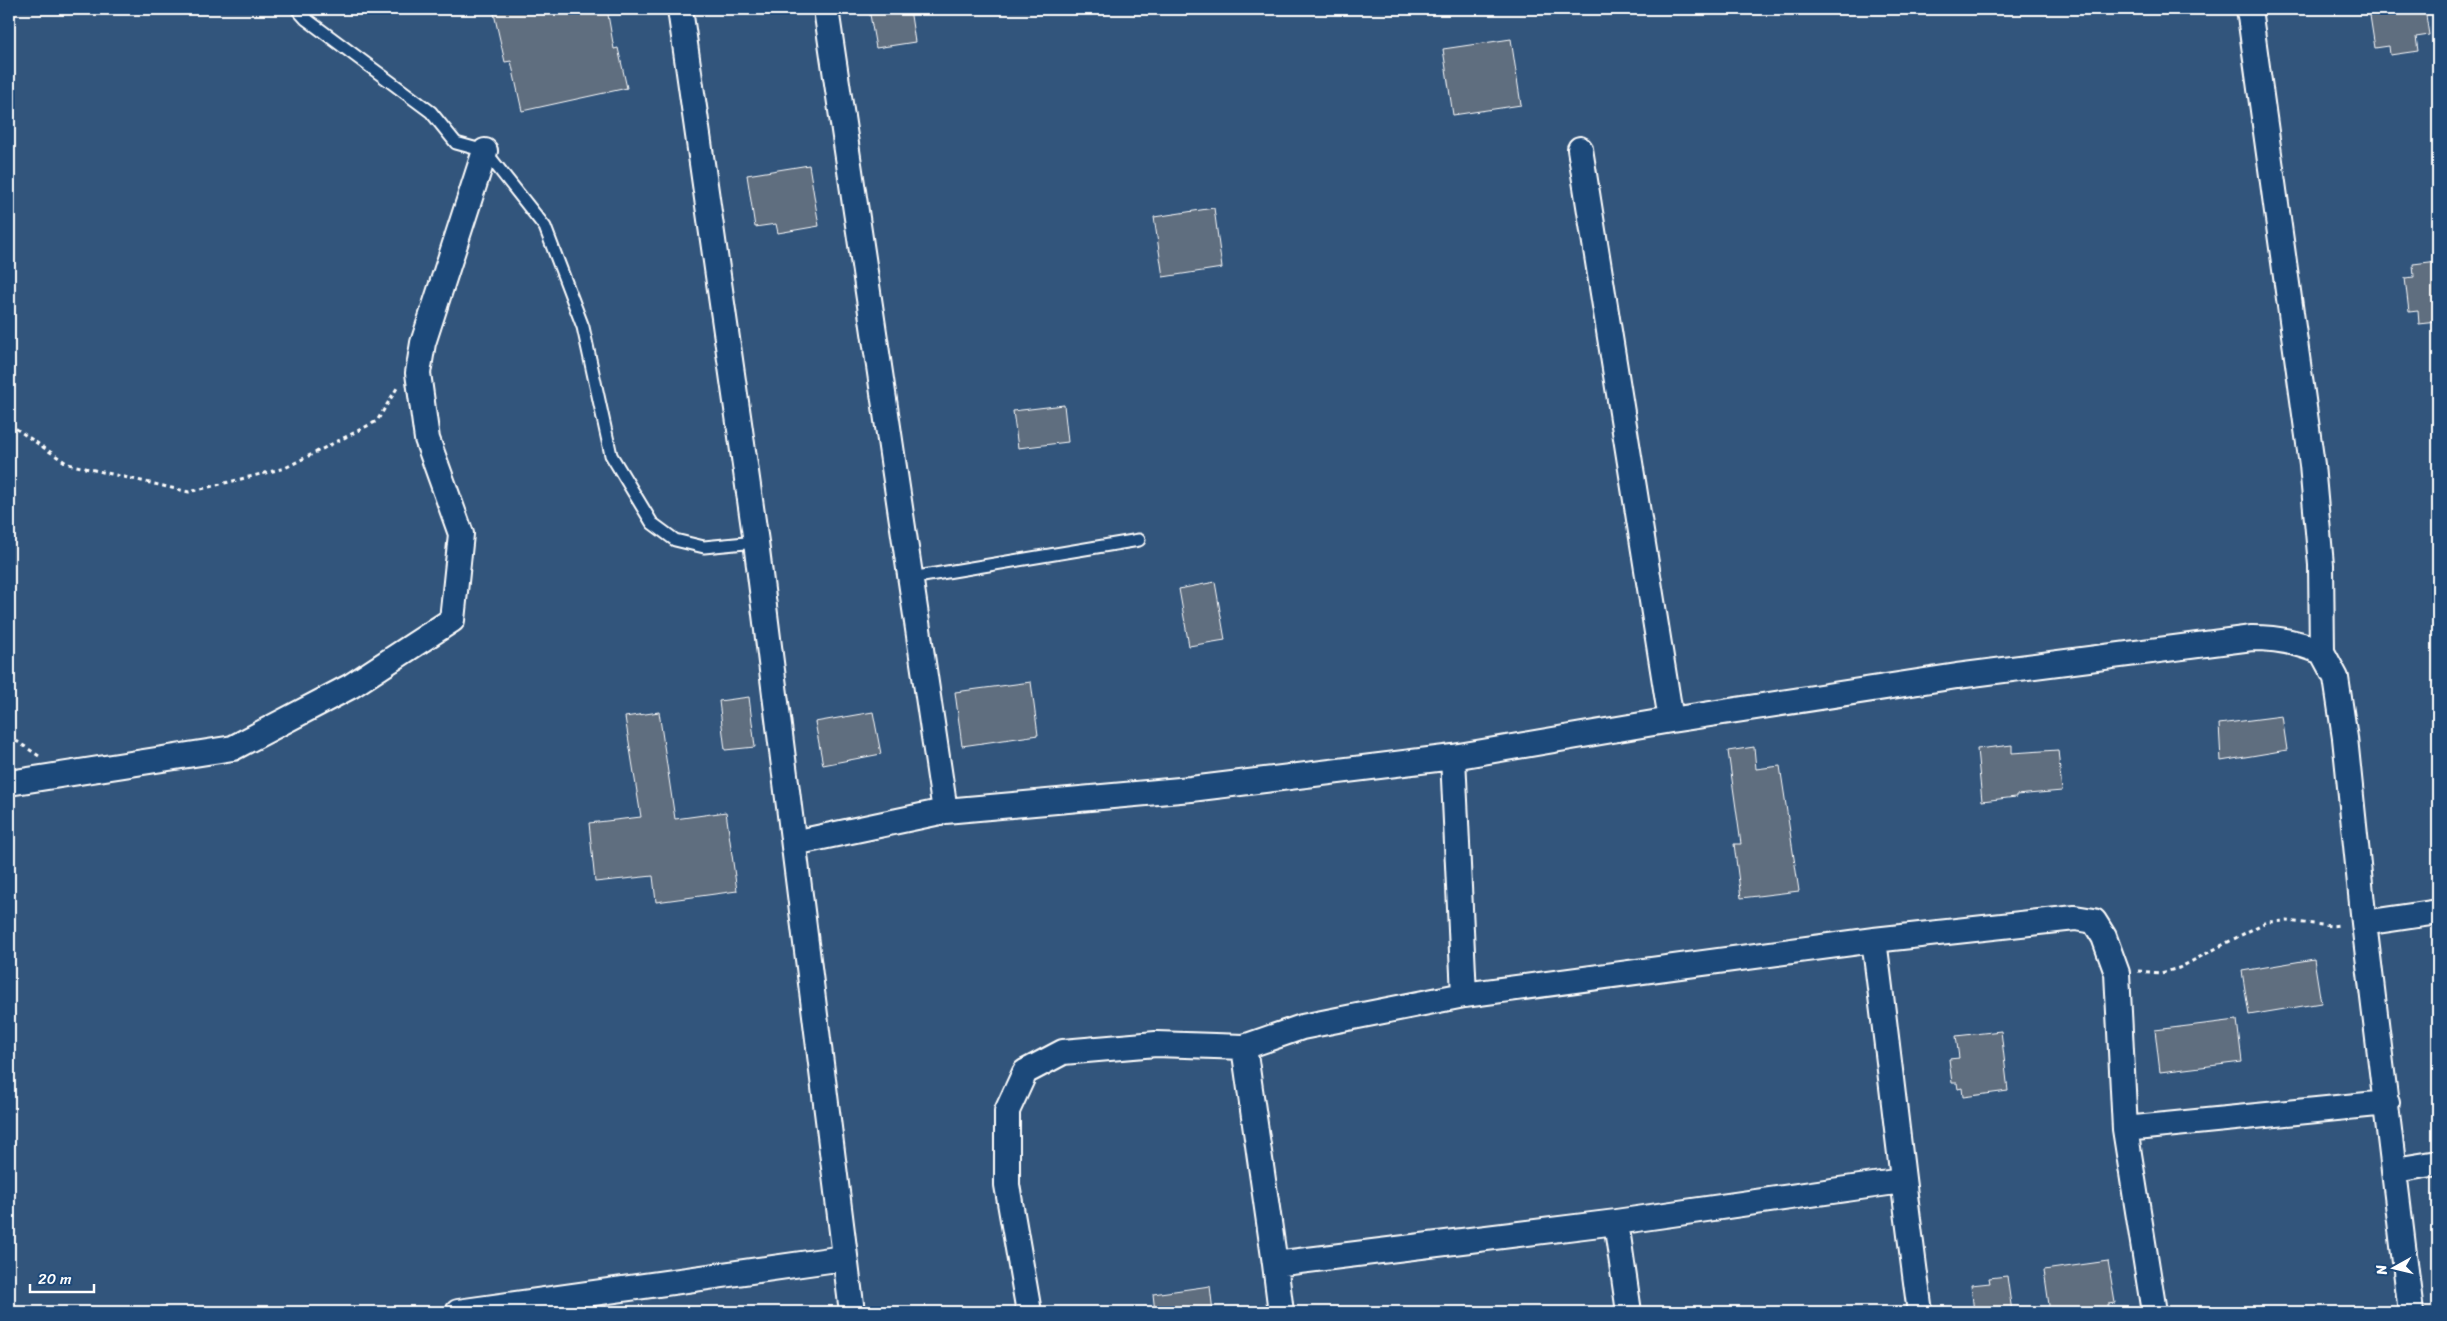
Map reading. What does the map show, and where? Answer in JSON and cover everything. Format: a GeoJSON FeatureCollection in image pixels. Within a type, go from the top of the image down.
{"type":"FeatureCollection","features":[{"type":"Feature","properties":{"kind":"street"},"geometry":{"type":"LineString","coordinates":[[680,9],[756,542],[852,1312]]}},
{"type":"Feature","properties":{"kind":"street"},"geometry":{"type":"LineString","coordinates":[[826,9],[945,811]]}},
{"type":"Feature","properties":{"kind":"street"},"geometry":{"type":"LineString","coordinates":[[2249,9],[2312,465],[2321,565],[2322,652],[2336,678],[2346,738],[2364,922],[2411,1312]]}},
{"type":"Feature","properties":{"kind":"street"},"geometry":{"type":"LineString","coordinates":[[1580,149],[1671,720]]}},
{"type":"Feature","properties":{"kind":"street"},"geometry":{"type":"LineString","coordinates":[[9,783],[233,748],[351,686],[452,620],[461,534],[427,439],[418,373],[423,343],[485,151]]}},
{"type":"Feature","properties":{"kind":"street"},"geometry":{"type":"LineString","coordinates":[[794,843],[945,811],[1191,789],[1453,757],[1671,720],[1957,676],[2252,638],[2274,638],[2305,644],[2322,652]]}},
{"type":"Feature","properties":{"kind":"street"},"geometry":{"type":"LineString","coordinates":[[1453,757],[1464,995]]}},
{"type":"Feature","properties":{"kind":"street"},"geometry":{"type":"LineString","coordinates":[[2364,922],[2438,912]]}},
{"type":"Feature","properties":{"kind":"street"},"geometry":{"type":"LineString","coordinates":[[1029,1312],[1007,1185],[1007,1111],[1025,1072],[1063,1052],[1156,1044],[1244,1047],[1302,1027],[1464,995],[1874,940],[2075,918],[2094,921],[2104,937],[2117,973],[2125,1129],[2154,1312]]}},
{"type":"Feature","properties":{"kind":"street"},"geometry":{"type":"LineString","coordinates":[[1874,940],[1890,1059],[1902,1181],[1920,1312]]}},
{"type":"Feature","properties":{"kind":"street"},"geometry":{"type":"LineString","coordinates":[[1244,1047],[1281,1312]]}},
{"type":"Feature","properties":{"kind":"street"},"geometry":{"type":"LineString","coordinates":[[2125,1129],[2387,1103]]}},
{"type":"Feature","properties":{"kind":"street"},"geometry":{"type":"LineString","coordinates":[[2395,1170],[2438,1163]]}},
{"type":"Feature","properties":{"kind":"street"},"geometry":{"type":"LineString","coordinates":[[1275,1264],[1616,1222],[1902,1181]]}},
{"type":"Feature","properties":{"kind":"street"},"geometry":{"type":"LineString","coordinates":[[1616,1222],[1629,1312]]}},
{"type":"Feature","properties":{"kind":"street"},"geometry":{"type":"LineString","coordinates":[[458,1312],[844,1258]]}},
{"type":"Feature","properties":{"kind":"lane"},"geometry":{"type":"LineString","coordinates":[[297,9],[306,18],[431,112],[456,143],[485,151],[545,227],[583,327],[611,455],[652,522],[675,540],[704,547],[756,542]]}},
{"type":"Feature","properties":{"kind":"lane"},"geometry":{"type":"LineString","coordinates":[[911,578],[1139,540]]}},
{"type":"Feature","properties":{"kind":"path"},"geometry":{"type":"LineString","coordinates":[[9,424],[68,464],[190,492],[285,468],[360,430],[377,421],[400,382]]}},
{"type":"Feature","properties":{"kind":"path"},"geometry":{"type":"LineString","coordinates":[[2117,973],[2147,970],[2161,973],[2179,968],[2266,922],[2287,921],[2331,926],[2364,922]]}},
{"type":"Feature","properties":{"kind":"building"},"geometry":{"type":"Polygon","coordinates":[[[493,9],[607,9],[614,49],[618,48],[627,88],[522,111],[511,61],[505,62],[493,9]]]}},
{"type":"Feature","properties":{"kind":"building"},"geometry":{"type":"Polygon","coordinates":[[[869,9],[910,9],[915,42],[876,48],[869,9]]]}},
{"type":"Feature","properties":{"kind":"building"},"geometry":{"type":"Polygon","coordinates":[[[2369,9],[2425,9],[2429,35],[2416,37],[2418,51],[2390,55],[2389,46],[2375,48],[2369,9]]]}},
{"type":"Feature","properties":{"kind":"building"},"geometry":{"type":"Polygon","coordinates":[[[1511,39],[1521,105],[1453,115],[1443,49],[1511,39]]]}},
{"type":"Feature","properties":{"kind":"building"},"geometry":{"type":"Polygon","coordinates":[[[809,165],[819,226],[778,233],[776,224],[755,227],[747,175],[809,165]]]}},
{"type":"Feature","properties":{"kind":"building"},"geometry":{"type":"Polygon","coordinates":[[[1214,208],[1222,268],[1163,277],[1154,217],[1214,208]]]}},
{"type":"Feature","properties":{"kind":"building"},"geometry":{"type":"Polygon","coordinates":[[[2438,261],[2438,322],[2419,324],[2418,311],[2409,312],[2405,278],[2414,277],[2413,264],[2438,261]]]}},
{"type":"Feature","properties":{"kind":"building"},"geometry":{"type":"Polygon","coordinates":[[[1064,405],[1068,442],[1018,448],[1013,411],[1064,405]]]}},
{"type":"Feature","properties":{"kind":"building"},"geometry":{"type":"Polygon","coordinates":[[[1215,582],[1225,640],[1189,646],[1179,589],[1215,582]]]}},
{"type":"Feature","properties":{"kind":"building"},"geometry":{"type":"Polygon","coordinates":[[[1031,682],[1038,735],[962,746],[955,692],[1031,682]]]}},
{"type":"Feature","properties":{"kind":"building"},"geometry":{"type":"Polygon","coordinates":[[[749,697],[755,747],[725,750],[719,701],[749,697]]]}},
{"type":"Feature","properties":{"kind":"building"},"geometry":{"type":"Polygon","coordinates":[[[659,712],[675,819],[726,812],[737,891],[656,902],[653,876],[595,882],[589,823],[641,817],[625,717],[659,712]]]}},
{"type":"Feature","properties":{"kind":"building"},"geometry":{"type":"Polygon","coordinates":[[[873,712],[881,754],[823,765],[815,722],[873,712]]]}},
{"type":"Feature","properties":{"kind":"building"},"geometry":{"type":"Polygon","coordinates":[[[2282,716],[2287,750],[2221,761],[2219,724],[2282,716]]]}},
{"type":"Feature","properties":{"kind":"building"},"geometry":{"type":"Polygon","coordinates":[[[2012,745],[2012,753],[2058,750],[2062,791],[2016,795],[2016,797],[1982,801],[1977,749],[2012,745]]]}},
{"type":"Feature","properties":{"kind":"building"},"geometry":{"type":"Polygon","coordinates":[[[1754,747],[1756,769],[1780,766],[1799,891],[1741,898],[1734,844],[1741,844],[1728,751],[1754,747]]]}},
{"type":"Feature","properties":{"kind":"building"},"geometry":{"type":"Polygon","coordinates":[[[2314,959],[2321,1003],[2249,1015],[2242,971],[2314,959]]]}},
{"type":"Feature","properties":{"kind":"building"},"geometry":{"type":"Polygon","coordinates":[[[2237,1020],[2242,1062],[2160,1072],[2155,1030],[2237,1020]]]}},
{"type":"Feature","properties":{"kind":"building"},"geometry":{"type":"Polygon","coordinates":[[[2001,1031],[2008,1091],[1963,1097],[1962,1088],[1958,1089],[1957,1083],[1952,1083],[1949,1059],[1959,1058],[1956,1036],[2001,1031]]]}},
{"type":"Feature","properties":{"kind":"building"},"geometry":{"type":"Polygon","coordinates":[[[2108,1261],[2115,1303],[2108,1304],[2109,1312],[2072,1312],[2071,1310],[2050,1312],[2044,1270],[2108,1261]]]}},
{"type":"Feature","properties":{"kind":"building"},"geometry":{"type":"Polygon","coordinates":[[[2007,1276],[2012,1312],[1974,1312],[1971,1285],[1990,1283],[1989,1278],[2007,1276]]]}},
{"type":"Feature","properties":{"kind":"building"},"geometry":{"type":"Polygon","coordinates":[[[1210,1286],[1213,1312],[1155,1312],[1153,1294],[1210,1286]]]}}]}
